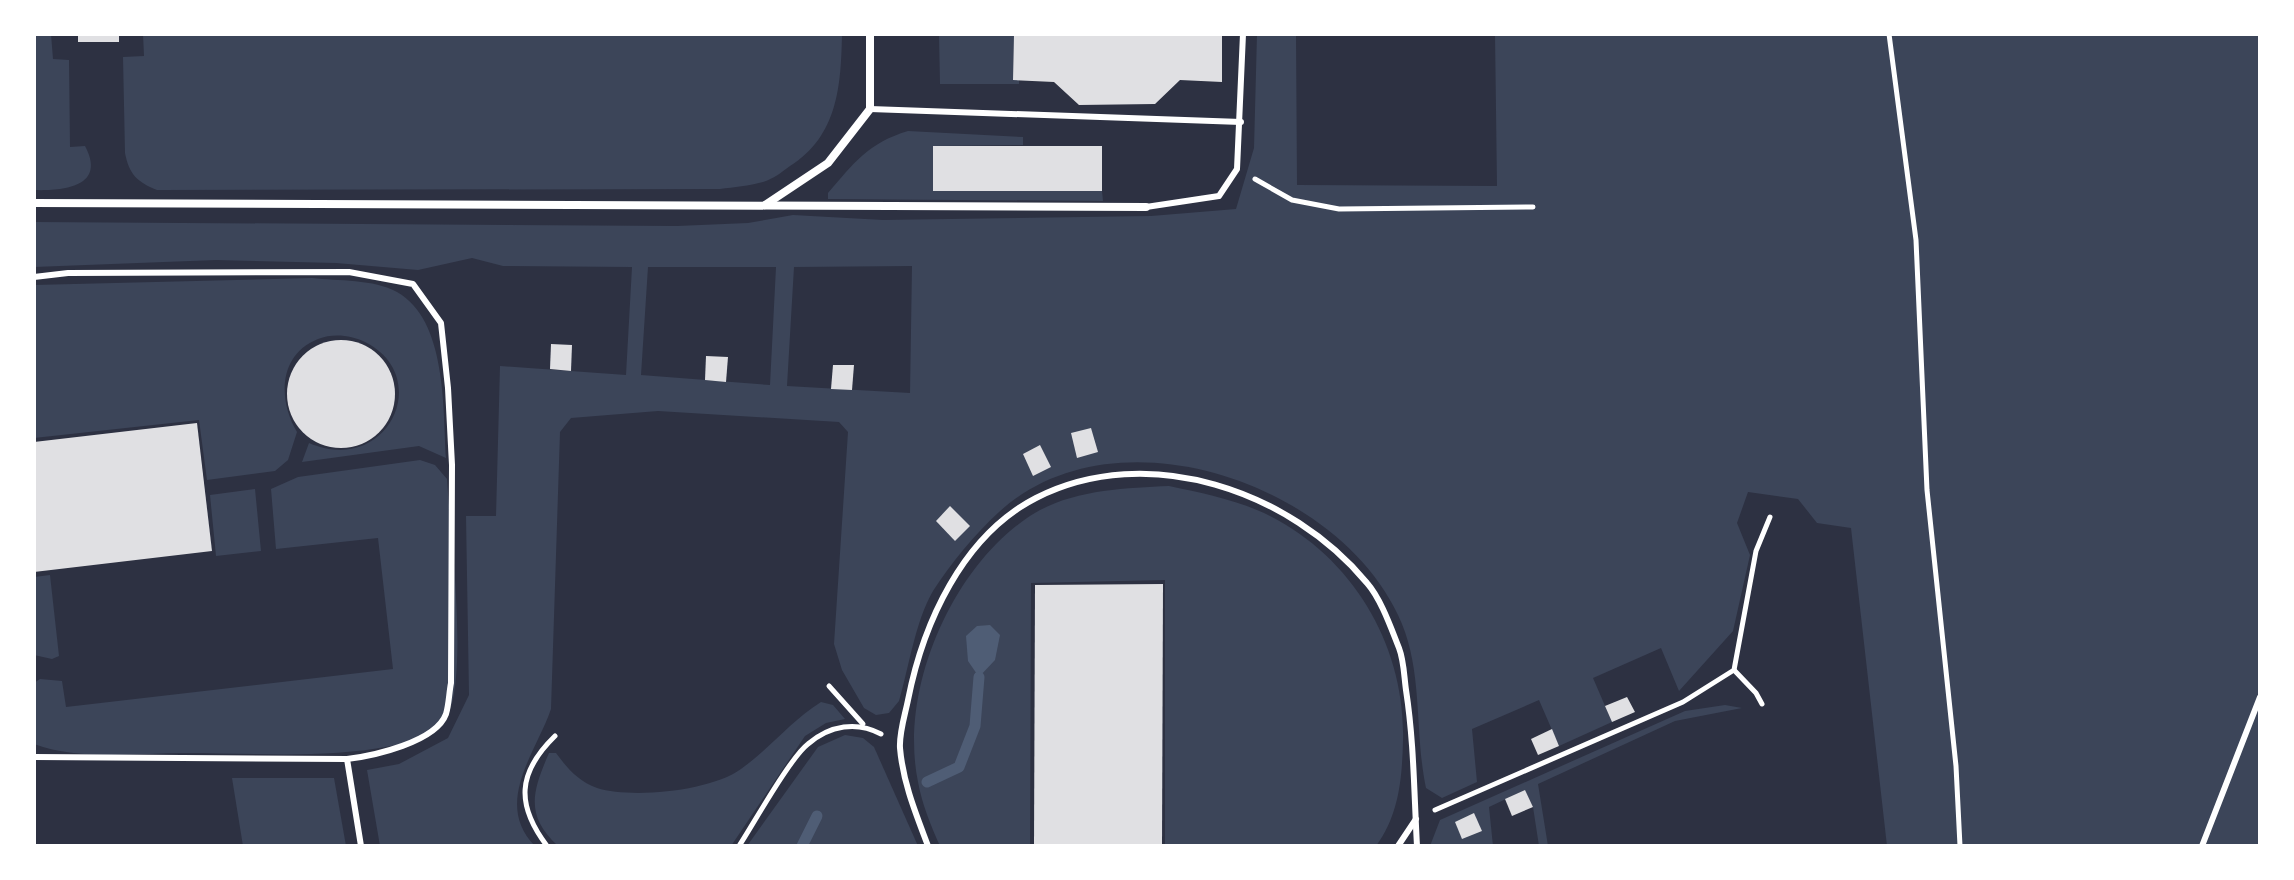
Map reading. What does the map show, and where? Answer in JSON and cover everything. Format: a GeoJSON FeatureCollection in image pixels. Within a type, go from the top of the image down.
{"type":"FeatureCollection","features":[{"type":"Feature","properties":{"kind":"street"},"geometry":{"type":"LineString","coordinates":[[765,205],[828,163],[870,109],[870,34]]}},
{"type":"Feature","properties":{"kind":"street"},"geometry":{"type":"LineString","coordinates":[[34,203],[1146,207]]}},
{"type":"Feature","properties":{"kind":"lane"},"geometry":{"type":"LineString","coordinates":[[1146,207],[1219,196],[1237,169],[1243,34]]}},
{"type":"Feature","properties":{"kind":"lane"},"geometry":{"type":"LineString","coordinates":[[870,109],[1241,122]]}},
{"type":"Feature","properties":{"kind":"lane"},"geometry":{"type":"LineString","coordinates":[[34,277],[68,273],[349,272],[413,284],[441,323],[452,465],[451,683],[445,716],[433,730],[382,755],[347,759],[34,757]]}},
{"type":"Feature","properties":{"kind":"lane"},"geometry":{"type":"LineString","coordinates":[[928,846],[909,799],[900,745],[914,673],[938,602],[983,539],[1034,499],[1078,481],[1116,474],[1173,475],[1248,494],[1317,534],[1369,585],[1400,651],[1413,734],[1417,846]]}},
{"type":"Feature","properties":{"kind":"lane"},"geometry":{"type":"LineString","coordinates":[[2202,846],[2260,697]]}},
{"type":"Feature","properties":{"kind":"lane"},"geometry":{"type":"LineString","coordinates":[[347,759],[361,846]]}},
{"type":"Feature","properties":{"kind":"lane"},"geometry":{"type":"LineString","coordinates":[[1398,846],[1416,819]]}},
{"type":"Feature","properties":{"kind":"path"},"geometry":{"type":"LineString","coordinates":[[1889,34],[1916,240],[1927,490],[1956,766],[1960,846]]}},
{"type":"Feature","properties":{"kind":"path"},"geometry":{"type":"LineString","coordinates":[[1237,169],[1292,200],[1339,209],[1533,207]]}},
{"type":"Feature","properties":{"kind":"path"},"geometry":{"type":"LineString","coordinates":[[1416,819],[1683,702],[1734,670],[1756,551],[1770,517]]}},
{"type":"Feature","properties":{"kind":"path"},"geometry":{"type":"LineString","coordinates":[[1734,670],[1762,704]]}},
{"type":"Feature","properties":{"kind":"path"},"geometry":{"type":"LineString","coordinates":[[829,686],[864,724],[900,745]]}},
{"type":"Feature","properties":{"kind":"path"},"geometry":{"type":"LineString","coordinates":[[739,846],[807,744],[835,729],[864,724]]}},
{"type":"Feature","properties":{"kind":"path"},"geometry":{"type":"LineString","coordinates":[[547,846],[530,823],[523,783],[541,749],[555,736]]}},
{"type":"Feature","properties":{"kind":"shaded area"},"geometry":{"type":"Polygon","coordinates":[[[34,34],[51,34],[53,59],[69,60],[70,147],[85,146],[90,170],[79,184],[69,187],[34,190],[34,34]]]}},
{"type":"Feature","properties":{"kind":"shaded area"},"geometry":{"type":"Polygon","coordinates":[[[143,34],[842,34],[838,90],[827,124],[806,154],[767,181],[720,189],[157,190],[135,176],[125,153],[123,57],[144,56],[143,34]]]}},
{"type":"Feature","properties":{"kind":"shaded area"},"geometry":{"type":"Polygon","coordinates":[[[939,34],[1014,34],[1013,79],[1019,80],[1019,84],[940,84],[939,34]]]}},
{"type":"Feature","properties":{"kind":"shaded area"},"geometry":{"type":"Polygon","coordinates":[[[1257,34],[1296,34],[1297,185],[1497,186],[1495,34],[2260,34],[2260,846],[1887,846],[1851,528],[1817,523],[1798,499],[1748,492],[1737,523],[1750,555],[1733,631],[1679,691],[1661,648],[1593,678],[1612,722],[1559,746],[1539,700],[1472,729],[1477,782],[1442,798],[1426,788],[1415,678],[1406,635],[1398,615],[1368,568],[1326,528],[1275,496],[1219,474],[1160,463],[1102,465],[1047,481],[999,512],[964,549],[933,591],[917,630],[899,701],[889,713],[876,715],[864,708],[842,670],[834,644],[848,432],[839,422],[658,411],[571,418],[560,432],[551,709],[528,760],[518,795],[518,813],[523,830],[535,846],[380,846],[367,770],[399,764],[448,738],[469,695],[466,516],[496,516],[500,366],[626,375],[632,267],[503,266],[472,258],[418,270],[336,263],[216,260],[34,267],[34,222],[677,226],[748,223],[793,215],[883,220],[1151,216],[1236,209],[1254,148],[1257,34]],[[912,266],[794,267],[787,386],[910,393],[912,266]],[[648,267],[641,375],[770,385],[776,267],[648,267]]]}},
{"type":"Feature","properties":{"kind":"shaded area"},"geometry":{"type":"Polygon","coordinates":[[[908,131],[1023,137],[1023,145],[933,146],[933,191],[1102,191],[1103,201],[828,199],[828,193],[863,155],[882,142],[908,131]]]}},
{"type":"Feature","properties":{"kind":"shaded area"},"geometry":{"type":"Polygon","coordinates":[[[312,278],[378,285],[397,292],[413,305],[434,344],[439,367],[446,458],[419,446],[302,462],[309,443],[337,450],[360,446],[379,435],[392,418],[399,398],[397,377],[386,358],[365,342],[342,336],[324,337],[305,346],[289,367],[285,393],[297,432],[288,460],[275,471],[207,480],[199,420],[34,438],[34,285],[312,278]]]}},
{"type":"Feature","properties":{"kind":"shaded area"},"geometry":{"type":"Polygon","coordinates":[[[420,460],[435,465],[447,479],[457,641],[452,702],[440,726],[428,734],[391,746],[340,753],[89,754],[70,753],[34,744],[34,683],[40,679],[62,681],[66,707],[393,669],[378,538],[276,549],[271,489],[298,477],[420,460]]]}},
{"type":"Feature","properties":{"kind":"shaded area"},"geometry":{"type":"Polygon","coordinates":[[[1169,486],[1241,504],[1295,531],[1323,552],[1367,606],[1383,637],[1395,671],[1401,705],[1403,741],[1400,783],[1384,834],[1376,846],[1165,846],[1165,580],[1031,583],[1030,846],[940,846],[918,782],[914,746],[916,709],[924,672],[954,600],[975,568],[1000,540],[1043,509],[1060,501],[1096,492],[1169,486]]]}},
{"type":"Feature","properties":{"kind":"shaded area"},"geometry":{"type":"Polygon","coordinates":[[[255,489],[261,551],[216,556],[210,495],[255,489]]]}},
{"type":"Feature","properties":{"kind":"shaded area"},"geometry":{"type":"Polygon","coordinates":[[[50,575],[59,656],[52,659],[34,655],[34,577],[50,575]]]}},
{"type":"Feature","properties":{"kind":"shaded area"},"geometry":{"type":"Polygon","coordinates":[[[990,625],[1000,635],[995,660],[979,677],[968,661],[966,636],[977,626],[990,625]]]}},
{"type":"Feature","properties":{"kind":"shaded area"},"geometry":{"type":"Polygon","coordinates":[[[821,702],[833,705],[845,719],[826,723],[805,736],[731,846],[558,846],[540,824],[536,813],[536,791],[549,753],[556,753],[574,774],[597,788],[650,793],[691,788],[728,777],[741,769],[821,702]]]}},
{"type":"Feature","properties":{"kind":"shaded area"},"geometry":{"type":"Polygon","coordinates":[[[1725,705],[1742,708],[1675,721],[1538,784],[1548,846],[1539,846],[1533,807],[1525,790],[1489,807],[1493,846],[1430,846],[1440,820],[1685,711],[1725,705]]]}},
{"type":"Feature","properties":{"kind":"shaded area"},"geometry":{"type":"Polygon","coordinates":[[[845,735],[863,738],[874,747],[918,846],[747,846],[818,747],[845,735]]]}},
{"type":"Feature","properties":{"kind":"shaded area"},"geometry":{"type":"Polygon","coordinates":[[[232,778],[334,778],[346,846],[243,846],[232,778]]]}},
{"type":"Feature","properties":{"kind":"building"},"geometry":{"type":"Polygon","coordinates":[[[78,34],[119,34],[119,42],[78,42],[78,34]]]}},
{"type":"Feature","properties":{"kind":"building"},"geometry":{"type":"Polygon","coordinates":[[[1014,34],[1222,34],[1222,82],[1180,80],[1155,104],[1079,105],[1054,82],[1013,80],[1014,34]]]}},
{"type":"Feature","properties":{"kind":"building"},"geometry":{"type":"Polygon","coordinates":[[[933,146],[1102,146],[1102,191],[933,191],[933,146]]]}},
{"type":"Feature","properties":{"kind":"building"},"geometry":{"type":"Polygon","coordinates":[[[341,340],[362,344],[379,356],[391,373],[395,394],[391,415],[379,432],[362,444],[341,448],[320,444],[303,432],[291,415],[287,394],[291,373],[303,356],[320,344],[341,340]]]}},
{"type":"Feature","properties":{"kind":"building"},"geometry":{"type":"Polygon","coordinates":[[[551,344],[572,345],[571,371],[550,369],[551,344]]]}},
{"type":"Feature","properties":{"kind":"building"},"geometry":{"type":"Polygon","coordinates":[[[706,356],[728,357],[726,382],[705,380],[706,356]]]}},
{"type":"Feature","properties":{"kind":"building"},"geometry":{"type":"Polygon","coordinates":[[[833,365],[854,365],[852,390],[831,389],[833,365]]]}},
{"type":"Feature","properties":{"kind":"building"},"geometry":{"type":"Polygon","coordinates":[[[197,423],[212,551],[34,572],[34,442],[197,423]]]}},
{"type":"Feature","properties":{"kind":"building"},"geometry":{"type":"Polygon","coordinates":[[[1091,428],[1098,452],[1077,458],[1071,433],[1091,428]]]}},
{"type":"Feature","properties":{"kind":"building"},"geometry":{"type":"Polygon","coordinates":[[[1040,445],[1051,467],[1033,476],[1023,454],[1040,445]]]}},
{"type":"Feature","properties":{"kind":"building"},"geometry":{"type":"Polygon","coordinates":[[[950,506],[970,526],[955,541],[936,521],[950,506]]]}},
{"type":"Feature","properties":{"kind":"building"},"geometry":{"type":"Polygon","coordinates":[[[1163,584],[1162,846],[1034,846],[1035,585],[1163,584]]]}},
{"type":"Feature","properties":{"kind":"building"},"geometry":{"type":"Polygon","coordinates":[[[1627,697],[1635,712],[1612,722],[1605,706],[1627,697]]]}},
{"type":"Feature","properties":{"kind":"building"},"geometry":{"type":"Polygon","coordinates":[[[1552,729],[1559,746],[1538,755],[1531,739],[1552,729]]]}},
{"type":"Feature","properties":{"kind":"building"},"geometry":{"type":"Polygon","coordinates":[[[1525,790],[1533,807],[1512,816],[1505,799],[1525,790]]]}},
{"type":"Feature","properties":{"kind":"building"},"geometry":{"type":"Polygon","coordinates":[[[1474,813],[1482,831],[1462,839],[1455,822],[1474,813]]]}},
{"type":"Feature","properties":{"kind":"waterway"},"geometry":{"type":"LineString","coordinates":[[927,782],[959,767],[975,726],[979,677]]}},
{"type":"Feature","properties":{"kind":"waterway"},"geometry":{"type":"LineString","coordinates":[[802,846],[817,816]]}}]}
